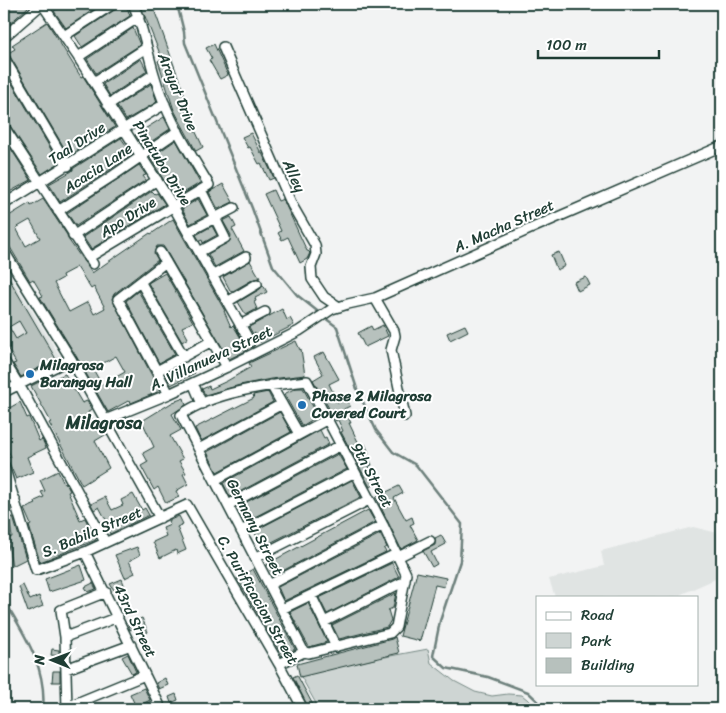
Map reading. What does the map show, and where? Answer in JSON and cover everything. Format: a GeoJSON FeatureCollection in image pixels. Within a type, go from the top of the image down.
{"type":"FeatureCollection","features":[{"type":"Feature","properties":{"kind":"street","name":"Pinatubo Drive"},"geometry":{"type":"LineString","coordinates":[[42,4],[157,180],[250,342]]}},
{"type":"Feature","properties":{"kind":"street"},"geometry":{"type":"LineString","coordinates":[[4,37],[42,4]]}},
{"type":"Feature","properties":{"kind":"street"},"geometry":{"type":"LineString","coordinates":[[64,36],[113,4]]}},
{"type":"Feature","properties":{"kind":"street","name":"Arayat Drive"},"geometry":{"type":"LineString","coordinates":[[133,4],[139,17],[146,48],[165,104],[205,188],[214,218],[225,238],[199,252]]}},
{"type":"Feature","properties":{"kind":"street"},"geometry":{"type":"LineString","coordinates":[[78,57],[139,17]]}},
{"type":"Feature","properties":{"kind":"street","name":"Alley"},"geometry":{"type":"LineString","coordinates":[[222,47],[292,205],[315,245],[316,254],[311,267],[312,280],[324,297],[336,308]]}},
{"type":"Feature","properties":{"kind":"street"},"geometry":{"type":"LineString","coordinates":[[94,82],[146,48]]}},
{"type":"Feature","properties":{"kind":"street"},"geometry":{"type":"LineString","coordinates":[[4,58],[68,166]]}},
{"type":"Feature","properties":{"kind":"street"},"geometry":{"type":"LineString","coordinates":[[108,105],[154,74]]}},
{"type":"Feature","properties":{"kind":"street","name":"Taal Drive"},"geometry":{"type":"LineString","coordinates":[[4,204],[165,104]]}},
{"type":"Feature","properties":{"kind":"street"},"geometry":{"type":"LineString","coordinates":[[4,127],[74,236],[157,180]]}},
{"type":"Feature","properties":{"kind":"street","name":"Acacia Lane"},"geometry":{"type":"LineString","coordinates":[[58,210],[178,131]]}},
{"type":"Feature","properties":{"kind":"street","name":"A. Macha Street"},"geometry":{"type":"LineString","coordinates":[[299,331],[336,308],[376,298],[722,146]]}},
{"type":"Feature","properties":{"kind":"street","name":"Apo Drive"},"geometry":{"type":"LineString","coordinates":[[74,236],[90,261],[173,206],[205,188]]}},
{"type":"Feature","properties":{"kind":"street"},"geometry":{"type":"LineString","coordinates":[[188,232],[234,208]]}},
{"type":"Feature","properties":{"kind":"street"},"geometry":{"type":"LineString","coordinates":[[4,251],[71,359],[160,518]]}},
{"type":"Feature","properties":{"kind":"street"},"geometry":{"type":"LineString","coordinates":[[160,252],[227,368]]}},
{"type":"Feature","properties":{"kind":"street"},"geometry":{"type":"LineString","coordinates":[[212,276],[246,257]]}},
{"type":"Feature","properties":{"kind":"street"},"geometry":{"type":"LineString","coordinates":[[166,262],[118,299],[169,394]]}},
{"type":"Feature","properties":{"kind":"street"},"geometry":{"type":"LineString","coordinates":[[141,282],[184,357]]}},
{"type":"Feature","properties":{"kind":"street"},"geometry":{"type":"LineString","coordinates":[[227,302],[258,284]]}},
{"type":"Feature","properties":{"kind":"street"},"geometry":{"type":"LineString","coordinates":[[376,298],[394,331],[395,336],[391,350],[405,416]]}},
{"type":"Feature","properties":{"kind":"street"},"geometry":{"type":"LineString","coordinates":[[240,325],[265,312]]}},
{"type":"Feature","properties":{"kind":"street","name":"A. Villanueva Street"},"geometry":{"type":"LineString","coordinates":[[105,420],[227,368],[299,331]]}},
{"type":"Feature","properties":{"kind":"street"},"geometry":{"type":"LineString","coordinates":[[157,371],[212,341]]}},
{"type":"Feature","properties":{"kind":"street"},"geometry":{"type":"LineString","coordinates":[[4,392],[71,359]]}},
{"type":"Feature","properties":{"kind":"street"},"geometry":{"type":"LineString","coordinates":[[4,360],[105,542]]}},
{"type":"Feature","properties":{"kind":"street","name":"9th Street"},"geometry":{"type":"LineString","coordinates":[[271,384],[307,381],[383,525],[406,574],[396,627],[390,632],[309,654],[304,652],[279,664]]}},
{"type":"Feature","properties":{"kind":"street"},"geometry":{"type":"LineString","coordinates":[[193,383],[202,404],[271,384],[299,434]]}},
{"type":"Feature","properties":{"kind":"street","name":"Germany Street"},"geometry":{"type":"LineString","coordinates":[[202,404],[181,415],[304,652]]}},
{"type":"Feature","properties":{"kind":"street"},"geometry":{"type":"LineString","coordinates":[[199,449],[282,404]]}},
{"type":"Feature","properties":{"kind":"street"},"geometry":{"type":"LineString","coordinates":[[215,480],[328,419]]}},
{"type":"Feature","properties":{"kind":"street"},"geometry":{"type":"LineString","coordinates":[[228,505],[341,445]]}},
{"type":"Feature","properties":{"kind":"street"},"geometry":{"type":"LineString","coordinates":[[4,466],[15,499],[4,503]]}},
{"type":"Feature","properties":{"kind":"street"},"geometry":{"type":"LineString","coordinates":[[241,531],[355,472]]}},
{"type":"Feature","properties":{"kind":"street","name":"S. Babila Street"},"geometry":{"type":"LineString","coordinates":[[15,499],[36,570],[85,552],[187,505]]}},
{"type":"Feature","properties":{"kind":"street"},"geometry":{"type":"LineString","coordinates":[[255,558],[369,500]]}},
{"type":"Feature","properties":{"kind":"street","name":"C. Purificacion Street"},"geometry":{"type":"LineString","coordinates":[[187,505],[303,709]]}},
{"type":"Feature","properties":{"kind":"street"},"geometry":{"type":"LineString","coordinates":[[269,585],[383,525]]}},
{"type":"Feature","properties":{"kind":"street"},"geometry":{"type":"LineString","coordinates":[[282,610],[430,541]]}},
{"type":"Feature","properties":{"kind":"street","name":"43rd Street"},"geometry":{"type":"LineString","coordinates":[[85,552],[159,704],[146,709]]}},
{"type":"Feature","properties":{"kind":"street"},"geometry":{"type":"LineString","coordinates":[[324,622],[405,581]]}},
{"type":"Feature","properties":{"kind":"street"},"geometry":{"type":"LineString","coordinates":[[106,592],[61,610],[65,637],[67,708],[145,675]]}},
{"type":"Feature","properties":{"kind":"street"},"geometry":{"type":"LineString","coordinates":[[311,595],[336,646]]}},
{"type":"Feature","properties":{"kind":"street"},"geometry":{"type":"LineString","coordinates":[[65,637],[118,617]]}},
{"type":"Feature","properties":{"kind":"street"},"geometry":{"type":"LineString","coordinates":[[66,669],[131,645]]}},
{"type":"Feature","properties":{"kind":"shaded area"},"geometry":{"type":"Polygon","coordinates":[[[4,265],[63,361],[42,373],[38,365],[19,376],[4,349],[4,265]]]}},
{"type":"Feature","properties":{"kind":"shaded area"},"geometry":{"type":"Polygon","coordinates":[[[693,527],[722,534],[722,576],[677,596],[555,596],[549,579],[604,566],[601,551],[693,527]]]}},
{"type":"Feature","properties":{"kind":"green space"},"geometry":{"type":"Polygon","coordinates":[[[428,649],[431,663],[454,681],[475,692],[492,696],[522,695],[537,709],[319,709],[299,673],[428,649]]]}},
{"type":"Feature","properties":{"kind":"building"},"geometry":{"type":"Polygon","coordinates":[[[13,4],[25,4],[28,7],[4,29],[4,11],[13,4]]]}},
{"type":"Feature","properties":{"kind":"building"},"geometry":{"type":"Polygon","coordinates":[[[74,4],[102,4],[66,28],[54,11],[64,5],[66,9],[74,4]]]}},
{"type":"Feature","properties":{"kind":"building"},"geometry":{"type":"Polygon","coordinates":[[[119,4],[126,4],[130,16],[82,47],[75,36],[116,9],[119,4]]]}},
{"type":"Feature","properties":{"kind":"building"},"geometry":{"type":"Polygon","coordinates":[[[140,4],[152,4],[187,102],[182,103],[203,147],[196,151],[174,110],[158,61],[162,59],[140,4]]]}},
{"type":"Feature","properties":{"kind":"building"},"geometry":{"type":"Polygon","coordinates":[[[47,22],[115,127],[69,156],[8,53],[15,49],[12,45],[47,22]]]}},
{"type":"Feature","properties":{"kind":"building"},"geometry":{"type":"Polygon","coordinates":[[[133,28],[140,45],[96,73],[87,59],[133,28]]]}},
{"type":"Feature","properties":{"kind":"building"},"geometry":{"type":"Polygon","coordinates":[[[214,44],[228,75],[220,79],[209,60],[212,59],[206,48],[214,44]]]}},
{"type":"Feature","properties":{"kind":"building"},"geometry":{"type":"Polygon","coordinates":[[[141,59],[147,71],[110,96],[103,84],[141,59]]]}},
{"type":"Feature","properties":{"kind":"building"},"geometry":{"type":"Polygon","coordinates":[[[4,70],[59,163],[42,174],[9,124],[4,121],[4,70]]]}},
{"type":"Feature","properties":{"kind":"building"},"geometry":{"type":"Polygon","coordinates":[[[151,84],[157,102],[126,120],[117,106],[151,84]]]}},
{"type":"Feature","properties":{"kind":"building"},"geometry":{"type":"Polygon","coordinates":[[[164,117],[170,129],[143,147],[135,135],[164,117]]]}},
{"type":"Feature","properties":{"kind":"building"},"geometry":{"type":"Polygon","coordinates":[[[251,133],[274,178],[269,180],[261,163],[259,164],[242,137],[251,133]]]}},
{"type":"Feature","properties":{"kind":"building"},"geometry":{"type":"Polygon","coordinates":[[[4,138],[31,180],[4,195],[4,138]]]}},
{"type":"Feature","properties":{"kind":"building"},"geometry":{"type":"Polygon","coordinates":[[[121,138],[133,155],[60,202],[49,184],[121,138]]]}},
{"type":"Feature","properties":{"kind":"building"},"geometry":{"type":"Polygon","coordinates":[[[176,140],[200,183],[175,198],[150,158],[176,140]]]}},
{"type":"Feature","properties":{"kind":"building"},"geometry":{"type":"Polygon","coordinates":[[[139,165],[146,175],[143,176],[146,180],[76,226],[67,213],[139,165]]]}},
{"type":"Feature","properties":{"kind":"building"},"geometry":{"type":"Polygon","coordinates":[[[223,184],[233,202],[218,209],[209,192],[223,184]]]}},
{"type":"Feature","properties":{"kind":"building"},"geometry":{"type":"Polygon","coordinates":[[[273,190],[278,201],[283,199],[307,251],[310,253],[307,259],[300,263],[288,237],[282,240],[278,233],[281,231],[264,194],[273,190]]]}},
{"type":"Feature","properties":{"kind":"building"},"geometry":{"type":"Polygon","coordinates":[[[152,191],[155,194],[157,193],[165,204],[91,249],[83,237],[152,191]]]}},
{"type":"Feature","properties":{"kind":"building"},"geometry":{"type":"Polygon","coordinates":[[[43,199],[92,273],[173,219],[225,311],[231,327],[233,325],[248,350],[229,359],[165,249],[163,246],[157,246],[154,253],[158,260],[114,294],[112,299],[160,391],[131,403],[130,400],[108,412],[40,297],[43,296],[33,279],[30,281],[4,237],[4,219],[30,203],[31,206],[43,199]],[[30,220],[16,228],[26,246],[40,238],[30,220]],[[77,267],[62,275],[63,278],[54,283],[69,312],[88,302],[94,314],[105,308],[94,287],[91,289],[77,267]],[[116,356],[93,369],[102,385],[125,372],[116,356]]]}},
{"type":"Feature","properties":{"kind":"building"},"geometry":{"type":"Polygon","coordinates":[[[198,199],[207,215],[190,224],[182,209],[198,199]]]}},
{"type":"Feature","properties":{"kind":"building"},"geometry":{"type":"Polygon","coordinates":[[[231,217],[236,227],[232,229],[244,251],[215,267],[208,254],[230,241],[231,235],[223,221],[231,217]]]}},
{"type":"Feature","properties":{"kind":"building"},"geometry":{"type":"Polygon","coordinates":[[[212,226],[217,235],[203,243],[196,235],[212,226]]]}},
{"type":"Feature","properties":{"kind":"building"},"geometry":{"type":"Polygon","coordinates":[[[559,252],[565,266],[557,270],[551,255],[559,252]]]}},
{"type":"Feature","properties":{"kind":"building"},"geometry":{"type":"Polygon","coordinates":[[[250,261],[260,278],[254,279],[231,292],[223,277],[250,261]]]}},
{"type":"Feature","properties":{"kind":"building"},"geometry":{"type":"Polygon","coordinates":[[[4,270],[56,359],[21,377],[13,364],[16,363],[4,342],[4,270]],[[19,321],[9,327],[16,339],[26,333],[19,321]]]}},
{"type":"Feature","properties":{"kind":"building"},"geometry":{"type":"Polygon","coordinates":[[[165,273],[193,322],[182,327],[188,338],[182,342],[148,283],[165,273]]]}},
{"type":"Feature","properties":{"kind":"building"},"geometry":{"type":"Polygon","coordinates":[[[586,277],[590,285],[578,291],[574,282],[586,277]]]}},
{"type":"Feature","properties":{"kind":"building"},"geometry":{"type":"Polygon","coordinates":[[[263,285],[267,292],[255,298],[256,301],[254,302],[257,309],[246,315],[238,302],[260,289],[263,285]]]}},
{"type":"Feature","properties":{"kind":"building"},"geometry":{"type":"Polygon","coordinates":[[[138,291],[175,354],[159,363],[126,301],[138,291]]]}},
{"type":"Feature","properties":{"kind":"building"},"geometry":{"type":"Polygon","coordinates":[[[282,309],[287,320],[290,318],[294,325],[260,342],[249,327],[282,309]]]}},
{"type":"Feature","properties":{"kind":"building"},"geometry":{"type":"Polygon","coordinates":[[[383,325],[388,336],[365,347],[358,333],[371,326],[373,330],[383,325]]]}},
{"type":"Feature","properties":{"kind":"building"},"geometry":{"type":"Polygon","coordinates":[[[465,325],[468,331],[450,340],[447,333],[465,325]]]}},
{"type":"Feature","properties":{"kind":"building"},"geometry":{"type":"Polygon","coordinates":[[[296,341],[301,349],[305,375],[240,385],[205,395],[202,389],[209,386],[210,389],[227,381],[251,367],[249,363],[296,341]]]}},
{"type":"Feature","properties":{"kind":"building"},"geometry":{"type":"Polygon","coordinates":[[[324,352],[339,379],[329,384],[338,403],[347,399],[350,406],[344,409],[351,423],[349,423],[360,446],[365,444],[369,453],[367,454],[372,465],[369,466],[373,474],[371,475],[376,484],[370,487],[341,432],[343,431],[338,420],[336,421],[313,380],[323,374],[314,357],[324,352]]]}},
{"type":"Feature","properties":{"kind":"building"},"geometry":{"type":"Polygon","coordinates":[[[191,365],[195,373],[171,385],[165,374],[176,368],[178,372],[191,365]]]}},
{"type":"Feature","properties":{"kind":"building"},"geometry":{"type":"Polygon","coordinates":[[[65,374],[82,403],[87,401],[92,410],[88,412],[96,427],[100,425],[105,435],[95,441],[109,468],[82,485],[31,386],[45,379],[46,382],[65,374]]]}},
{"type":"Feature","properties":{"kind":"building","name":"Phase 2 Milagrosa Covered Court"},"geometry":{"type":"Polygon","coordinates":[[[296,388],[303,388],[318,416],[302,426],[284,394],[296,388]]]}},
{"type":"Feature","properties":{"kind":"building"},"geometry":{"type":"Polygon","coordinates":[[[268,392],[273,402],[201,441],[195,428],[254,398],[253,395],[268,392]]]}},
{"type":"Feature","properties":{"kind":"building"},"geometry":{"type":"Polygon","coordinates":[[[184,398],[186,405],[172,414],[181,430],[170,436],[183,459],[179,461],[186,473],[183,474],[188,484],[176,491],[179,497],[166,503],[158,487],[154,490],[141,466],[148,462],[143,453],[154,447],[142,421],[173,402],[184,398]]]}},
{"type":"Feature","properties":{"kind":"building"},"geometry":{"type":"Polygon","coordinates":[[[20,402],[27,418],[29,417],[39,441],[42,439],[46,448],[27,457],[33,472],[16,479],[7,458],[11,457],[4,441],[4,411],[20,402]]]}},
{"type":"Feature","properties":{"kind":"building"},"geometry":{"type":"Polygon","coordinates":[[[280,412],[291,432],[217,472],[207,452],[280,412]]]}},
{"type":"Feature","properties":{"kind":"building"},"geometry":{"type":"Polygon","coordinates":[[[320,430],[329,444],[230,497],[223,483],[320,430]]]}},
{"type":"Feature","properties":{"kind":"building"},"geometry":{"type":"Polygon","coordinates":[[[338,454],[347,469],[247,521],[239,506],[338,454]]]}},
{"type":"Feature","properties":{"kind":"building"},"geometry":{"type":"Polygon","coordinates":[[[58,471],[64,484],[66,483],[70,491],[68,492],[80,520],[85,518],[96,540],[40,562],[29,526],[31,525],[24,509],[36,504],[35,501],[44,497],[41,492],[45,491],[40,480],[58,471]]]}},
{"type":"Feature","properties":{"kind":"building"},"geometry":{"type":"Polygon","coordinates":[[[352,480],[361,497],[262,547],[254,531],[352,480]]]}},
{"type":"Feature","properties":{"kind":"building"},"geometry":{"type":"Polygon","coordinates":[[[399,486],[403,493],[394,498],[406,520],[412,517],[414,523],[410,525],[418,540],[401,549],[376,497],[399,486]]]}},
{"type":"Feature","properties":{"kind":"building"},"geometry":{"type":"Polygon","coordinates":[[[133,494],[142,510],[145,508],[149,515],[110,534],[108,530],[111,529],[99,507],[94,510],[91,504],[105,497],[112,510],[123,505],[121,500],[133,494]]]}},
{"type":"Feature","properties":{"kind":"building"},"geometry":{"type":"Polygon","coordinates":[[[368,510],[375,522],[273,576],[267,564],[368,510]]]}},
{"type":"Feature","properties":{"kind":"building"},"geometry":{"type":"Polygon","coordinates":[[[179,516],[183,524],[177,527],[186,550],[177,554],[176,550],[160,558],[153,542],[166,536],[163,528],[170,525],[168,521],[179,516]]]}},
{"type":"Feature","properties":{"kind":"building"},"geometry":{"type":"Polygon","coordinates":[[[13,517],[26,559],[12,566],[7,538],[12,537],[9,518],[13,517]]]}},
{"type":"Feature","properties":{"kind":"building"},"geometry":{"type":"Polygon","coordinates":[[[380,534],[387,547],[384,549],[386,552],[284,601],[278,587],[380,534]]]}},
{"type":"Feature","properties":{"kind":"building"},"geometry":{"type":"Polygon","coordinates":[[[441,535],[446,544],[431,552],[437,564],[432,567],[423,551],[435,545],[435,538],[441,535]]]}},
{"type":"Feature","properties":{"kind":"building"},"geometry":{"type":"Polygon","coordinates":[[[137,547],[140,555],[129,561],[135,573],[125,578],[115,555],[137,547]]]}},
{"type":"Feature","properties":{"kind":"building"},"geometry":{"type":"Polygon","coordinates":[[[392,563],[399,577],[327,614],[319,598],[392,563]]]}},
{"type":"Feature","properties":{"kind":"building"},"geometry":{"type":"Polygon","coordinates":[[[81,565],[86,580],[49,592],[45,579],[81,565]]]}},
{"type":"Feature","properties":{"kind":"building"},"geometry":{"type":"Polygon","coordinates":[[[253,569],[295,649],[282,656],[237,578],[253,569]]]}},
{"type":"Feature","properties":{"kind":"building"},"geometry":{"type":"Polygon","coordinates":[[[417,572],[446,578],[444,587],[435,585],[420,641],[400,636],[417,572]]]}},
{"type":"Feature","properties":{"kind":"building"},"geometry":{"type":"Polygon","coordinates":[[[122,579],[129,598],[121,601],[110,584],[122,579]]]}},
{"type":"Feature","properties":{"kind":"building"},"geometry":{"type":"Polygon","coordinates":[[[93,583],[96,589],[88,592],[85,587],[93,583]]]}},
{"type":"Feature","properties":{"kind":"building"},"geometry":{"type":"Polygon","coordinates":[[[23,585],[30,600],[39,596],[43,606],[28,612],[19,587],[23,585]]]}},
{"type":"Feature","properties":{"kind":"building"},"geometry":{"type":"Polygon","coordinates":[[[396,593],[393,608],[388,610],[391,620],[387,627],[339,639],[332,625],[396,593]]]}},
{"type":"Feature","properties":{"kind":"building"},"geometry":{"type":"Polygon","coordinates":[[[308,603],[327,642],[309,647],[290,612],[308,603]]]}},
{"type":"Feature","properties":{"kind":"building"},"geometry":{"type":"Polygon","coordinates":[[[142,618],[148,632],[142,635],[138,626],[130,630],[128,624],[142,618]]]}},
{"type":"Feature","properties":{"kind":"building"},"geometry":{"type":"Polygon","coordinates":[[[395,637],[399,653],[300,677],[297,664],[395,637]]]}},
{"type":"Feature","properties":{"kind":"building"},"geometry":{"type":"Polygon","coordinates":[[[52,649],[59,650],[59,656],[51,655],[52,649]]]}},
{"type":"Feature","properties":{"kind":"building"},"geometry":{"type":"Polygon","coordinates":[[[128,654],[136,672],[132,674],[122,657],[128,654]]]}},
{"type":"Feature","properties":{"kind":"building"},"geometry":{"type":"Polygon","coordinates":[[[53,671],[60,671],[60,682],[52,682],[53,671]]]}},
{"type":"Feature","properties":{"kind":"building"},"geometry":{"type":"Polygon","coordinates":[[[297,675],[315,709],[309,709],[293,677],[297,675]]]}},
{"type":"Feature","properties":{"kind":"building"},"geometry":{"type":"Polygon","coordinates":[[[165,678],[168,685],[159,689],[156,683],[165,678]]]}},
{"type":"Feature","properties":{"kind":"building"},"geometry":{"type":"Polygon","coordinates":[[[144,688],[150,700],[136,707],[130,694],[144,688]]]}},
{"type":"Feature","properties":{"kind":"building"},"geometry":{"type":"Polygon","coordinates":[[[176,694],[178,700],[171,703],[169,697],[176,694]]]}},
{"type":"Feature","properties":{"kind":"waterway"},"geometry":{"type":"LineString","coordinates":[[177,4],[185,43],[252,208],[273,266],[297,295],[321,314]]}},
{"type":"Feature","properties":{"kind":"waterway"},"geometry":{"type":"LineString","coordinates":[[325,318],[337,327],[357,389],[376,430],[393,452],[416,465],[462,524],[460,561],[440,621],[433,656],[446,668],[488,677],[528,692],[546,709]]}},
{"type":"Feature","properties":{"kind":"waterway"},"geometry":{"type":"LineString","coordinates":[[4,600],[26,638],[38,665],[43,694],[43,709]]}},
{"type":"Feature","properties":{"kind":"place","name":"Milagrosa Barangay Hall"},"geometry":{"type":"Point","coordinates":[30,374]}},
{"type":"Feature","properties":{"kind":"place","name":"Phase 2 Milagrosa Covered Court"},"geometry":{"type":"Point","coordinates":[302,405]}},
{"type":"Feature","properties":{"kind":"district","name":"Milagrosa"},"geometry":{"type":"Point","coordinates":[104,423]}}]}
